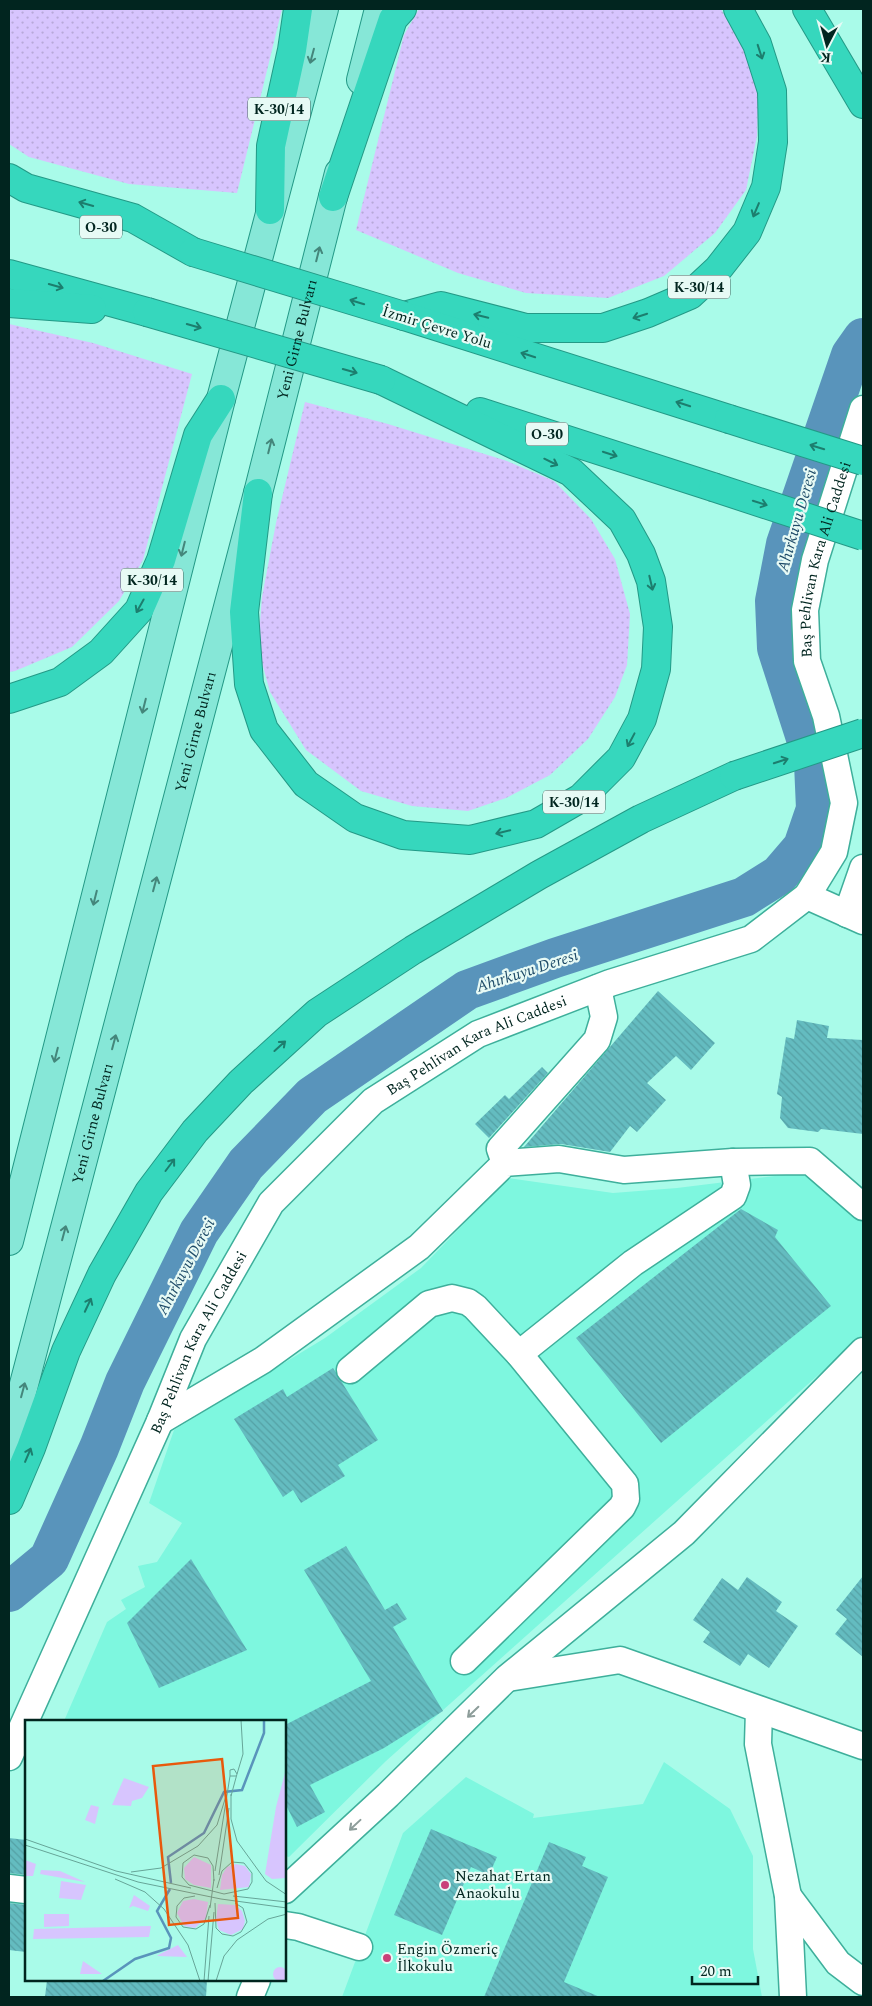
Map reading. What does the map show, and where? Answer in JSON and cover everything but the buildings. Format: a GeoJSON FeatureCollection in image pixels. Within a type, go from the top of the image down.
{"type":"FeatureCollection","features":[{"type":"Feature","properties":{"kind":"highway","name":"K-30/14"},"geometry":{"type":"LineString","coordinates":[[270,210],[271,146],[292,50],[298,9]]}},
{"type":"Feature","properties":{"kind":"highway"},"geometry":{"type":"LineString","coordinates":[[333,197],[393,19],[402,9]]}},
{"type":"Feature","properties":{"kind":"highway","name":"K-30/14"},"geometry":{"type":"LineString","coordinates":[[404,316],[441,306],[526,328],[603,328],[648,313],[690,295],[697,289],[718,269],[747,232],[766,187],[773,142],[772,91],[757,44],[738,9]]}},
{"type":"Feature","properties":{"kind":"highway"},"geometry":{"type":"LineString","coordinates":[[807,9],[863,104]]}},
{"type":"Feature","properties":{"kind":"highway"},"geometry":{"type":"LineString","coordinates":[[9,178],[26,188],[134,218],[193,252]]}},
{"type":"Feature","properties":{"kind":"highway","name":"İzmir Çevre Yolu"},"geometry":{"type":"LineString","coordinates":[[9,201],[193,252],[404,316],[863,461]]}},
{"type":"Feature","properties":{"kind":"highway"},"geometry":{"type":"LineString","coordinates":[[9,274],[381,380]]}},
{"type":"Feature","properties":{"kind":"highway"},"geometry":{"type":"LineString","coordinates":[[9,303],[147,312]]}},
{"type":"Feature","properties":{"kind":"highway","name":"K-30/14"},"geometry":{"type":"LineString","coordinates":[[258,493],[244,612],[249,684],[264,730],[306,784],[354,818],[403,835],[470,840],[536,824],[581,798],[621,758],[642,719],[656,669],[658,627],[652,581],[641,554],[622,520],[571,472],[381,380]]}},
{"type":"Feature","properties":{"kind":"highway","name":"O-30"},"geometry":{"type":"LineString","coordinates":[[381,380],[863,536]]}},
{"type":"Feature","properties":{"kind":"highway","name":"K-30/14"},"geometry":{"type":"LineString","coordinates":[[9,698],[60,682],[101,652],[140,610],[161,560],[198,435],[221,399]]}},
{"type":"Feature","properties":{"kind":"highway","name":"K-30/14"},"geometry":{"type":"LineString","coordinates":[[9,1500],[66,1351],[102,1274],[149,1192],[195,1131],[241,1082],[317,1013],[413,950],[539,875],[641,819],[734,776],[863,733]]}},
{"type":"Feature","properties":{"kind":"main road"},"geometry":{"type":"LineString","coordinates":[[9,1241],[221,399],[324,9]]}},
{"type":"Feature","properties":{"kind":"main road","name":"Yeni Girne Bulvarı"},"geometry":{"type":"LineString","coordinates":[[9,1454],[18,1407],[258,493],[379,9]]}},
{"type":"Feature","properties":{"kind":"street","name":"Baş Pehlivan Kara Ali Caddesi"},"geometry":{"type":"LineString","coordinates":[[26,1720],[160,1421],[193,1339],[271,1202],[373,1101],[478,1034],[598,988],[751,940],[807,896],[834,852],[844,803],[826,716],[807,661],[805,610],[815,560],[863,409]]}},
{"type":"Feature","properties":{"kind":"street"},"geometry":{"type":"LineString","coordinates":[[807,896],[855,917],[863,868]]}},
{"type":"Feature","properties":{"kind":"street"},"geometry":{"type":"LineString","coordinates":[[505,1163],[500,1149],[597,1040],[604,1017],[598,988]]}},
{"type":"Feature","properties":{"kind":"street"},"geometry":{"type":"LineString","coordinates":[[160,1421],[263,1360],[419,1248],[505,1163],[559,1159],[624,1170],[733,1162],[810,1161],[863,1207]]}},
{"type":"Feature","properties":{"kind":"street"},"geometry":{"type":"LineString","coordinates":[[519,1354],[632,1262],[733,1196],[737,1185],[733,1162]]}},
{"type":"Feature","properties":{"kind":"street"},"geometry":{"type":"LineString","coordinates":[[350,1370],[429,1304],[444,1298],[460,1299],[475,1307],[519,1354],[622,1477],[627,1491],[622,1507],[464,1661]]}},
{"type":"Feature","properties":{"kind":"street"},"geometry":{"type":"LineString","coordinates":[[286,1889],[388,1795],[507,1678],[684,1533],[863,1351]]}},
{"type":"Feature","properties":{"kind":"street"},"geometry":{"type":"LineString","coordinates":[[507,1678],[620,1660],[863,1746]]}},
{"type":"Feature","properties":{"kind":"street"},"geometry":{"type":"LineString","coordinates":[[759,1710],[758,1744],[788,1896],[793,1997]]}},
{"type":"Feature","properties":{"kind":"street","name":"Baş Pehlivan Kara Ali Caddesi"},"geometry":{"type":"LineString","coordinates":[[9,1758],[25,1722]]}},
{"type":"Feature","properties":{"kind":"street"},"geometry":{"type":"LineString","coordinates":[[9,1888],[25,1890]]}},
{"type":"Feature","properties":{"kind":"street"},"geometry":{"type":"LineString","coordinates":[[788,1896],[838,1963],[863,1982]]}},
{"type":"Feature","properties":{"kind":"street"},"geometry":{"type":"LineString","coordinates":[[286,1925],[298,1927],[360,1947]]}},
{"type":"Feature","properties":{"kind":"street"},"geometry":{"type":"LineString","coordinates":[[250,1997],[256,1981]]}},
{"type":"Feature","properties":{"kind":"shaded area"},"geometry":{"type":"Polygon","coordinates":[[[9,9],[282,9],[237,193],[129,184],[29,157],[9,144],[9,9]]]}},
{"type":"Feature","properties":{"kind":"shaded area"},"geometry":{"type":"Polygon","coordinates":[[[419,9],[721,9],[759,78],[757,136],[746,190],[715,233],[664,276],[608,298],[526,293],[458,273],[356,230],[404,35],[419,9]]]}},
{"type":"Feature","properties":{"kind":"shaded area"},"geometry":{"type":"Polygon","coordinates":[[[9,324],[93,343],[192,374],[143,560],[119,601],[72,647],[9,672],[9,324]]]}},
{"type":"Feature","properties":{"kind":"shaded area"},"geometry":{"type":"Polygon","coordinates":[[[305,402],[388,424],[507,461],[554,481],[591,519],[615,559],[630,614],[627,665],[615,697],[588,739],[550,775],[506,798],[468,811],[412,806],[361,791],[306,750],[270,692],[258,648],[262,597],[276,523],[305,402]]]}},
{"type":"Feature","properties":{"kind":"shaded area"},"geometry":{"type":"Polygon","coordinates":[[[816,1171],[863,1219],[863,1335],[386,1761],[289,1857],[286,1856],[286,1720],[64,1720],[107,1622],[126,1609],[121,1600],[145,1587],[138,1566],[157,1562],[182,1523],[149,1503],[174,1430],[325,1338],[421,1268],[508,1178],[613,1193],[677,1188],[816,1171]]]}},
{"type":"Feature","properties":{"kind":"shaded area"},"geometry":{"type":"Polygon","coordinates":[[[664,1762],[730,1809],[753,1856],[753,1949],[762,1997],[342,1997],[403,1833],[466,1777],[534,1814],[533,1818],[643,1804],[664,1762]]]}},
{"type":"Feature","properties":{"kind":"waterway","name":"Ahırkuyu Deresi"},"geometry":{"type":"LineString","coordinates":[[9,1592],[49,1559],[99,1448],[125,1382],[199,1232],[246,1164],[312,1096],[467,990],[555,958],[744,897],[779,875],[803,847],[816,809],[814,763],[777,648],[775,601],[786,544],[851,355],[863,338]]}},
{"type":"Feature","properties":{"kind":"place","name":"Nezahat Ertan Anaokulu"},"geometry":{"type":"Point","coordinates":[445,1885]}},
{"type":"Feature","properties":{"kind":"place","name":"Engin Özmeriç İlkokulu"},"geometry":{"type":"Point","coordinates":[387,1958]}}]}
